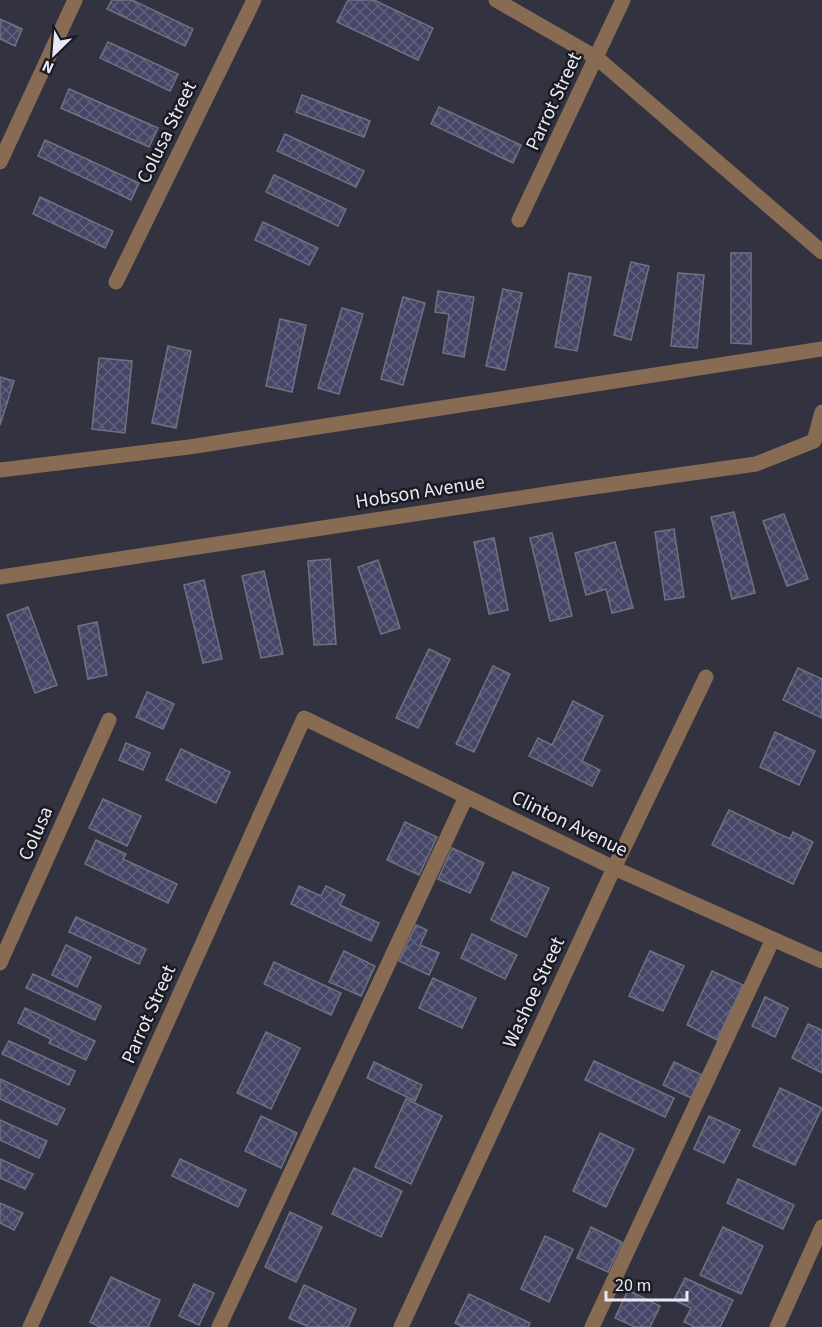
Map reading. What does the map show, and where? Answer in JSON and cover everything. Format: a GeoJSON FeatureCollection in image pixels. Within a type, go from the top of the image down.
{"type":"FeatureCollection","features":[{"type":"Feature","properties":{"kind":"street"},"geometry":{"type":"LineString","coordinates":[[0,162],[75,0]]}},
{"type":"Feature","properties":{"kind":"street","name":"Colusa Street"},"geometry":{"type":"LineString","coordinates":[[116,282],[254,0]]}},
{"type":"Feature","properties":{"kind":"street"},"geometry":{"type":"LineString","coordinates":[[496,0],[597,58],[822,252]]}},
{"type":"Feature","properties":{"kind":"street","name":"Parrot Street"},"geometry":{"type":"LineString","coordinates":[[519,220],[597,58],[622,0]]}},
{"type":"Feature","properties":{"kind":"street"},"geometry":{"type":"LineString","coordinates":[[0,470],[189,447],[822,350]]}},
{"type":"Feature","properties":{"kind":"street","name":"Hobson Avenue"},"geometry":{"type":"LineString","coordinates":[[0,577],[756,464],[814,441],[822,412]]}},
{"type":"Feature","properties":{"kind":"street","name":"Washoe Street"},"geometry":{"type":"LineString","coordinates":[[401,1327],[614,868],[706,677]]}},
{"type":"Feature","properties":{"kind":"street","name":"Parrot Street"},"geometry":{"type":"LineString","coordinates":[[30,1327],[304,718]]}},
{"type":"Feature","properties":{"kind":"street","name":"Clinton Avenue"},"geometry":{"type":"LineString","coordinates":[[304,718],[614,868],[822,961]]}},
{"type":"Feature","properties":{"kind":"street","name":"Colusa"},"geometry":{"type":"LineString","coordinates":[[0,963],[109,720]]}},
{"type":"Feature","properties":{"kind":"street"},"geometry":{"type":"LineString","coordinates":[[219,1327],[466,797]]}},
{"type":"Feature","properties":{"kind":"street"},"geometry":{"type":"LineString","coordinates":[[592,1327],[773,939]]}},
{"type":"Feature","properties":{"kind":"street"},"geometry":{"type":"LineString","coordinates":[[777,1327],[822,1227]]}},
{"type":"Feature","properties":{"kind":"building"},"geometry":{"type":"Polygon","coordinates":[[[112,0],[132,0],[193,29],[185,46],[107,9],[112,0]]]}},
{"type":"Feature","properties":{"kind":"building"},"geometry":{"type":"Polygon","coordinates":[[[348,0],[374,0],[433,28],[418,60],[337,22],[348,0]]]}},
{"type":"Feature","properties":{"kind":"building"},"geometry":{"type":"Polygon","coordinates":[[[0,19],[22,29],[15,46],[0,39],[0,19]]]}},
{"type":"Feature","properties":{"kind":"building"},"geometry":{"type":"Polygon","coordinates":[[[108,42],[178,74],[170,91],[100,58],[108,42]]]}},
{"type":"Feature","properties":{"kind":"building"},"geometry":{"type":"Polygon","coordinates":[[[69,89],[158,128],[149,147],[61,108],[69,89]]]}},
{"type":"Feature","properties":{"kind":"building"},"geometry":{"type":"Polygon","coordinates":[[[302,95],[370,121],[364,137],[296,112],[302,95]]]}},
{"type":"Feature","properties":{"kind":"building"},"geometry":{"type":"Polygon","coordinates":[[[439,107],[521,145],[513,163],[431,124],[439,107]]]}},
{"type":"Feature","properties":{"kind":"building"},"geometry":{"type":"Polygon","coordinates":[[[285,134],[364,171],[356,187],[277,151],[285,134]]]}},
{"type":"Feature","properties":{"kind":"building"},"geometry":{"type":"Polygon","coordinates":[[[45,140],[139,183],[131,200],[38,156],[45,140]]]}},
{"type":"Feature","properties":{"kind":"building"},"geometry":{"type":"Polygon","coordinates":[[[274,175],[346,209],[338,226],[266,192],[274,175]]]}},
{"type":"Feature","properties":{"kind":"building"},"geometry":{"type":"Polygon","coordinates":[[[40,197],[113,231],[105,248],[33,214],[40,197]]]}},
{"type":"Feature","properties":{"kind":"building"},"geometry":{"type":"Polygon","coordinates":[[[263,222],[318,248],[309,265],[255,240],[263,222]]]}},
{"type":"Feature","properties":{"kind":"building"},"geometry":{"type":"Polygon","coordinates":[[[731,253],[751,253],[751,344],[731,343],[731,253]]]}},
{"type":"Feature","properties":{"kind":"building"},"geometry":{"type":"Polygon","coordinates":[[[631,262],[649,266],[631,340],[614,335],[631,262]]]}},
{"type":"Feature","properties":{"kind":"building"},"geometry":{"type":"Polygon","coordinates":[[[569,273],[591,277],[577,351],[555,347],[569,273]]]}},
{"type":"Feature","properties":{"kind":"building"},"geometry":{"type":"Polygon","coordinates":[[[678,273],[704,275],[697,348],[671,346],[678,273]]]}},
{"type":"Feature","properties":{"kind":"building"},"geometry":{"type":"Polygon","coordinates":[[[503,289],[522,293],[505,370],[486,366],[503,289]]]}},
{"type":"Feature","properties":{"kind":"building"},"geometry":{"type":"Polygon","coordinates":[[[438,291],[474,297],[464,357],[443,353],[449,314],[435,312],[438,291]]]}},
{"type":"Feature","properties":{"kind":"building"},"geometry":{"type":"Polygon","coordinates":[[[403,297],[425,303],[403,385],[381,379],[403,297]]]}},
{"type":"Feature","properties":{"kind":"building"},"geometry":{"type":"Polygon","coordinates":[[[342,308],[363,314],[339,394],[318,388],[342,308]]]}},
{"type":"Feature","properties":{"kind":"building"},"geometry":{"type":"Polygon","coordinates":[[[280,319],[306,325],[292,392],[266,386],[280,319]]]}},
{"type":"Feature","properties":{"kind":"building"},"geometry":{"type":"Polygon","coordinates":[[[168,346],[191,351],[176,428],[152,423],[168,346]]]}},
{"type":"Feature","properties":{"kind":"building"},"geometry":{"type":"Polygon","coordinates":[[[99,358],[132,361],[125,433],[92,429],[99,358]]]}},
{"type":"Feature","properties":{"kind":"building"},"geometry":{"type":"Polygon","coordinates":[[[0,377],[14,381],[0,425],[0,377]]]}},
{"type":"Feature","properties":{"kind":"building"},"geometry":{"type":"Polygon","coordinates":[[[734,512],[755,593],[732,599],[711,517],[734,512]]]}},
{"type":"Feature","properties":{"kind":"building"},"geometry":{"type":"Polygon","coordinates":[[[784,514],[808,579],[787,586],[763,521],[784,514]]]}},
{"type":"Feature","properties":{"kind":"building"},"geometry":{"type":"Polygon","coordinates":[[[674,529],[684,597],[665,600],[655,532],[674,529]]]}},
{"type":"Feature","properties":{"kind":"building"},"geometry":{"type":"Polygon","coordinates":[[[552,533],[572,616],[550,621],[530,538],[552,533]]]}},
{"type":"Feature","properties":{"kind":"building"},"geometry":{"type":"Polygon","coordinates":[[[494,538],[508,610],[489,614],[474,542],[494,538]]]}},
{"type":"Feature","properties":{"kind":"building"},"geometry":{"type":"Polygon","coordinates":[[[615,542],[633,608],[612,613],[606,589],[586,595],[575,553],[615,542]]]}},
{"type":"Feature","properties":{"kind":"building"},"geometry":{"type":"Polygon","coordinates":[[[330,559],[336,644],[314,645],[308,561],[330,559]]]}},
{"type":"Feature","properties":{"kind":"building"},"geometry":{"type":"Polygon","coordinates":[[[378,560],[400,628],[381,634],[358,567],[378,560]]]}},
{"type":"Feature","properties":{"kind":"building"},"geometry":{"type":"Polygon","coordinates":[[[264,571],[283,654],[261,658],[242,576],[264,571]]]}},
{"type":"Feature","properties":{"kind":"building"},"geometry":{"type":"Polygon","coordinates":[[[204,580],[222,659],[203,663],[184,585],[204,580]]]}},
{"type":"Feature","properties":{"kind":"building"},"geometry":{"type":"Polygon","coordinates":[[[28,607],[57,685],[35,693],[7,615],[28,607]]]}},
{"type":"Feature","properties":{"kind":"building"},"geometry":{"type":"Polygon","coordinates":[[[97,622],[107,675],[88,679],[78,626],[97,622]]]}},
{"type":"Feature","properties":{"kind":"building"},"geometry":{"type":"Polygon","coordinates":[[[429,649],[450,659],[418,728],[396,718],[429,649]]]}},
{"type":"Feature","properties":{"kind":"building"},"geometry":{"type":"Polygon","coordinates":[[[493,666],[510,674],[474,752],[456,744],[493,666]]]}},
{"type":"Feature","properties":{"kind":"building"},"geometry":{"type":"Polygon","coordinates":[[[798,668],[822,679],[822,718],[783,700],[798,668]]]}},
{"type":"Feature","properties":{"kind":"building"},"geometry":{"type":"Polygon","coordinates":[[[147,692],[174,704],[163,729],[136,717],[147,692]]]}},
{"type":"Feature","properties":{"kind":"building"},"geometry":{"type":"Polygon","coordinates":[[[573,701],[603,716],[582,761],[600,770],[592,786],[529,756],[538,738],[552,745],[573,701]]]}},
{"type":"Feature","properties":{"kind":"building"},"geometry":{"type":"Polygon","coordinates":[[[775,732],[815,751],[799,785],[760,767],[775,732]]]}},
{"type":"Feature","properties":{"kind":"building"},"geometry":{"type":"Polygon","coordinates":[[[126,743],[150,753],[143,770],[119,760],[126,743]]]}},
{"type":"Feature","properties":{"kind":"building"},"geometry":{"type":"Polygon","coordinates":[[[181,749],[230,772],[216,803],[166,780],[181,749]]]}},
{"type":"Feature","properties":{"kind":"building"},"geometry":{"type":"Polygon","coordinates":[[[103,799],[141,816],[127,846],[89,828],[103,799]]]}},
{"type":"Feature","properties":{"kind":"building"},"geometry":{"type":"Polygon","coordinates":[[[729,810],[790,839],[793,832],[813,842],[793,884],[712,845],[729,810]]]}},
{"type":"Feature","properties":{"kind":"building"},"geometry":{"type":"Polygon","coordinates":[[[405,822],[437,837],[419,875],[387,860],[405,822]]]}},
{"type":"Feature","properties":{"kind":"building"},"geometry":{"type":"Polygon","coordinates":[[[96,840],[126,854],[123,859],[177,884],[168,903],[85,864],[96,840]]]}},
{"type":"Feature","properties":{"kind":"building"},"geometry":{"type":"Polygon","coordinates":[[[452,848],[484,863],[470,893],[438,879],[452,848]]]}},
{"type":"Feature","properties":{"kind":"building"},"geometry":{"type":"Polygon","coordinates":[[[513,872],[549,888],[526,937],[491,920],[513,872]]]}},
{"type":"Feature","properties":{"kind":"building"},"geometry":{"type":"Polygon","coordinates":[[[299,886],[321,896],[326,886],[345,895],[340,905],[379,923],[371,941],[291,904],[299,886]]]}},
{"type":"Feature","properties":{"kind":"building"},"geometry":{"type":"Polygon","coordinates":[[[76,917],[146,949],[139,964],[69,932],[76,917]]]}},
{"type":"Feature","properties":{"kind":"building"},"geometry":{"type":"Polygon","coordinates":[[[416,925],[427,930],[420,945],[439,953],[429,975],[399,961],[416,925]]]}},
{"type":"Feature","properties":{"kind":"building"},"geometry":{"type":"Polygon","coordinates":[[[472,934],[517,955],[505,979],[461,958],[472,934]]]}},
{"type":"Feature","properties":{"kind":"building"},"geometry":{"type":"Polygon","coordinates":[[[66,945],[91,957],[77,987],[52,975],[66,945]]]}},
{"type":"Feature","properties":{"kind":"building"},"geometry":{"type":"Polygon","coordinates":[[[344,951],[375,966],[361,996],[329,982],[344,951]]]}},
{"type":"Feature","properties":{"kind":"building"},"geometry":{"type":"Polygon","coordinates":[[[650,951],[684,966],[663,1011],[629,996],[650,951]]]}},
{"type":"Feature","properties":{"kind":"building"},"geometry":{"type":"Polygon","coordinates":[[[274,962],[341,993],[331,1015],[264,984],[274,962]]]}},
{"type":"Feature","properties":{"kind":"building"},"geometry":{"type":"Polygon","coordinates":[[[712,971],[743,985],[717,1040],[687,1025],[712,971]]]}},
{"type":"Feature","properties":{"kind":"building"},"geometry":{"type":"Polygon","coordinates":[[[33,974],[101,1006],[95,1020],[26,988],[33,974]]]}},
{"type":"Feature","properties":{"kind":"building"},"geometry":{"type":"Polygon","coordinates":[[[433,978],[476,998],[462,1028],[419,1008],[433,978]]]}},
{"type":"Feature","properties":{"kind":"building"},"geometry":{"type":"Polygon","coordinates":[[[765,997],[788,1008],[775,1037],[752,1026],[765,997]]]}},
{"type":"Feature","properties":{"kind":"building"},"geometry":{"type":"Polygon","coordinates":[[[25,1008],[95,1041],[86,1060],[49,1043],[51,1039],[18,1023],[25,1008]]]}},
{"type":"Feature","properties":{"kind":"building"},"geometry":{"type":"Polygon","coordinates":[[[808,1024],[822,1030],[822,1073],[792,1058],[808,1024]]]}},
{"type":"Feature","properties":{"kind":"building"},"geometry":{"type":"Polygon","coordinates":[[[266,1032],[300,1048],[271,1109],[237,1093],[266,1032]]]}},
{"type":"Feature","properties":{"kind":"building"},"geometry":{"type":"Polygon","coordinates":[[[9,1041],[75,1071],[69,1085],[2,1054],[9,1041]]]}},
{"type":"Feature","properties":{"kind":"building"},"geometry":{"type":"Polygon","coordinates":[[[594,1061],[674,1098],[665,1117],[585,1080],[594,1061]]]}},
{"type":"Feature","properties":{"kind":"building"},"geometry":{"type":"Polygon","coordinates":[[[374,1062],[422,1085],[415,1101],[367,1078],[374,1062]]]}},
{"type":"Feature","properties":{"kind":"building"},"geometry":{"type":"Polygon","coordinates":[[[674,1062],[702,1075],[691,1098],[663,1085],[674,1062]]]}},
{"type":"Feature","properties":{"kind":"building"},"geometry":{"type":"Polygon","coordinates":[[[0,1079],[65,1109],[57,1125],[0,1099],[0,1079]]]}},
{"type":"Feature","properties":{"kind":"building"},"geometry":{"type":"Polygon","coordinates":[[[780,1088],[822,1108],[795,1165],[753,1146],[780,1088]]]}},
{"type":"Feature","properties":{"kind":"building"},"geometry":{"type":"Polygon","coordinates":[[[406,1099],[442,1116],[411,1184],[375,1167],[406,1099]]]}},
{"type":"Feature","properties":{"kind":"building"},"geometry":{"type":"Polygon","coordinates":[[[261,1116],[297,1133],[281,1168],[245,1151],[261,1116]]]}},
{"type":"Feature","properties":{"kind":"building"},"geometry":{"type":"Polygon","coordinates":[[[709,1116],[740,1130],[724,1163],[694,1149],[709,1116]]]}},
{"type":"Feature","properties":{"kind":"building"},"geometry":{"type":"Polygon","coordinates":[[[0,1120],[47,1141],[39,1158],[0,1140],[0,1120]]]}},
{"type":"Feature","properties":{"kind":"building"},"geometry":{"type":"Polygon","coordinates":[[[600,1133],[634,1149],[606,1207],[573,1191],[600,1133]]]}},
{"type":"Feature","properties":{"kind":"building"},"geometry":{"type":"Polygon","coordinates":[[[0,1159],[33,1174],[25,1189],[0,1178],[0,1159]]]}},
{"type":"Feature","properties":{"kind":"building"},"geometry":{"type":"Polygon","coordinates":[[[180,1159],[246,1190],[238,1207],[172,1176],[180,1159]]]}},
{"type":"Feature","properties":{"kind":"building"},"geometry":{"type":"Polygon","coordinates":[[[354,1168],[402,1191],[381,1237],[332,1214],[354,1168]]]}},
{"type":"Feature","properties":{"kind":"building"},"geometry":{"type":"Polygon","coordinates":[[[738,1179],[794,1205],[783,1229],[727,1203],[738,1179]]]}},
{"type":"Feature","properties":{"kind":"building"},"geometry":{"type":"Polygon","coordinates":[[[0,1203],[23,1213],[14,1230],[0,1223],[0,1203]]]}},
{"type":"Feature","properties":{"kind":"building"},"geometry":{"type":"Polygon","coordinates":[[[290,1212],[322,1227],[296,1282],[265,1267],[290,1212]]]}},
{"type":"Feature","properties":{"kind":"building"},"geometry":{"type":"Polygon","coordinates":[[[591,1227],[622,1242],[608,1272],[577,1258],[591,1227]]]}},
{"type":"Feature","properties":{"kind":"building"},"geometry":{"type":"Polygon","coordinates":[[[723,1227],[763,1246],[741,1294],[700,1275],[723,1227]]]}},
{"type":"Feature","properties":{"kind":"building"},"geometry":{"type":"Polygon","coordinates":[[[545,1236],[573,1249],[549,1302],[521,1289],[545,1236]]]}},
{"type":"Feature","properties":{"kind":"building"},"geometry":{"type":"Polygon","coordinates":[[[111,1277],[160,1300],[148,1327],[100,1327],[90,1322],[111,1277]]]}},
{"type":"Feature","properties":{"kind":"building"},"geometry":{"type":"Polygon","coordinates":[[[685,1278],[733,1300],[720,1327],[695,1327],[684,1322],[691,1308],[674,1300],[685,1278]]]}},
{"type":"Feature","properties":{"kind":"building"},"geometry":{"type":"Polygon","coordinates":[[[194,1284],[214,1293],[199,1325],[179,1316],[194,1284]]]}},
{"type":"Feature","properties":{"kind":"building"},"geometry":{"type":"Polygon","coordinates":[[[304,1285],[356,1309],[348,1327],[309,1327],[289,1318],[304,1285]]]}},
{"type":"Feature","properties":{"kind":"building"},"geometry":{"type":"Polygon","coordinates":[[[628,1290],[660,1306],[650,1327],[635,1327],[615,1318],[628,1290]]]}},
{"type":"Feature","properties":{"kind":"building"},"geometry":{"type":"Polygon","coordinates":[[[469,1294],[530,1323],[528,1327],[463,1327],[455,1323],[469,1294]]]}}]}
